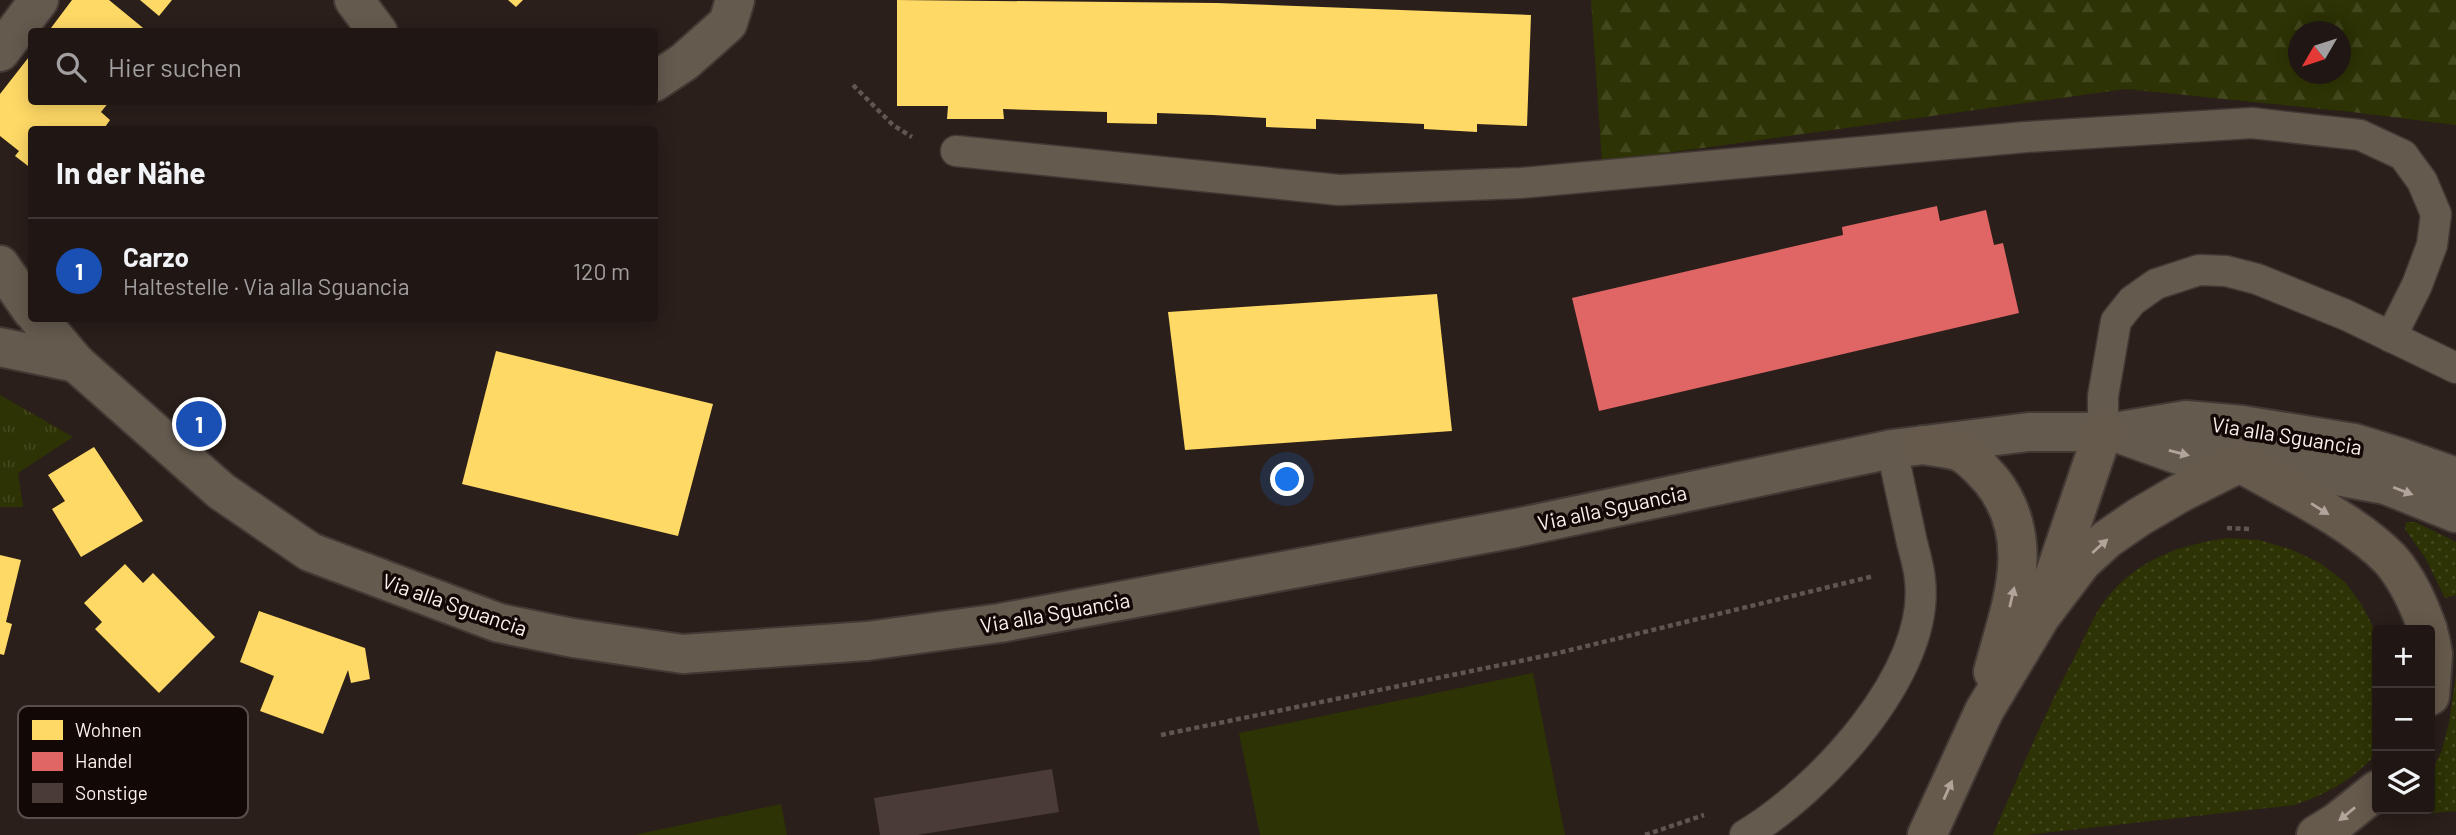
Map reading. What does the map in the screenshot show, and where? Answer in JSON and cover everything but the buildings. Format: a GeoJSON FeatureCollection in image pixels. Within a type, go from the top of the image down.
{"type":"FeatureCollection","features":[{"type":"Feature","properties":{"kind":"main road"},"geometry":{"type":"LineString","coordinates":[[2041,616],[2108,432]]}},
{"type":"Feature","properties":{"kind":"main road"},"geometry":{"type":"LineString","coordinates":[[1907,447],[1961,453],[1982,469],[1998,490],[2013,519],[2019,542],[2019,568],[1976,728]]}},
{"type":"Feature","properties":{"kind":"main road"},"geometry":{"type":"LineString","coordinates":[[1927,835],[1976,728],[2041,616],[2082,562],[2107,539],[2179,492],[2239,463],[2367,538],[2391,560],[2410,587],[2426,625]]}},
{"type":"Feature","properties":{"kind":"main road"},"geometry":{"type":"LineString","coordinates":[[2316,835],[2337,822],[2372,793]]}},
{"type":"Feature","properties":{"kind":"street"},"geometry":{"type":"LineString","coordinates":[[0,52],[39,0]]}},
{"type":"Feature","properties":{"kind":"street"},"geometry":{"type":"LineString","coordinates":[[354,0],[375,28]]}},
{"type":"Feature","properties":{"kind":"street"},"geometry":{"type":"LineString","coordinates":[[658,79],[684,62],[728,23],[735,0]]}},
{"type":"Feature","properties":{"kind":"street"},"geometry":{"type":"LineString","coordinates":[[0,265],[28,304]]}},
{"type":"Feature","properties":{"kind":"street","name":"Via alla Sguancia"},"geometry":{"type":"LineString","coordinates":[[41,322],[76,363],[221,491],[310,552],[499,623],[573,638],[683,654],[867,641],[1000,623],[1526,526],[1907,447],[2029,432],[2108,432],[2186,420],[2242,425],[2354,443],[2456,477]]}},
{"type":"Feature","properties":{"kind":"street"},"geometry":{"type":"LineString","coordinates":[[0,347],[76,363]]}},
{"type":"Feature","properties":{"kind":"street"},"geometry":{"type":"LineString","coordinates":[[2108,432],[2179,455],[2288,467],[2386,485],[2456,513]]}},
{"type":"Feature","properties":{"kind":"lane"},"geometry":{"type":"LineString","coordinates":[[956,151],[1339,190],[1521,183],[2026,137],[2238,123],[2360,135],[2403,155],[2423,181],[2435,214],[2432,245],[2417,285],[2391,337]]}},
{"type":"Feature","properties":{"kind":"lane"},"geometry":{"type":"LineString","coordinates":[[2108,432],[2103,396],[2116,321],[2156,284],[2199,270],[2226,271],[2279,288],[2456,368]]}},
{"type":"Feature","properties":{"kind":"lane"},"geometry":{"type":"LineString","coordinates":[[1745,835],[1764,824],[1824,773],[1872,715],[1911,645],[1920,612],[1921,581],[1916,562],[1907,447]]}},
{"type":"Feature","properties":{"kind":"path"},"geometry":{"type":"LineString","coordinates":[[853,85],[893,125],[920,142],[956,151]]}},
{"type":"Feature","properties":{"kind":"path"},"geometry":{"type":"LineString","coordinates":[[2225,528],[2262,530]]}},
{"type":"Feature","properties":{"kind":"path"},"geometry":{"type":"LineString","coordinates":[[1161,735],[1555,654],[1855,581],[1881,574],[1897,554],[1916,562]]}},
{"type":"Feature","properties":{"kind":"path"},"geometry":{"type":"LineString","coordinates":[[1646,835],[1715,812]]}},
{"type":"Feature","properties":{"kind":"green space"},"geometry":{"type":"Polygon","coordinates":[[[1591,0],[2456,0],[2456,125],[2126,89],[1602,162],[1591,0]]]}},
{"type":"Feature","properties":{"kind":"green space"},"geometry":{"type":"Polygon","coordinates":[[[0,395],[73,437],[18,473],[23,507],[0,507],[0,395]]]}},
{"type":"Feature","properties":{"kind":"green space"},"geometry":{"type":"Polygon","coordinates":[[[2406,522],[2415,522],[2456,542],[2456,595],[2445,598],[2426,559],[2405,529],[2406,522]]]}},
{"type":"Feature","properties":{"kind":"green space"},"geometry":{"type":"Polygon","coordinates":[[[2229,538],[2259,540],[2290,549],[2320,563],[2345,582],[2362,605],[2372,625],[2372,758],[2339,785],[2294,805],[2026,835],[1993,835],[2054,699],[2102,604],[2119,584],[2147,563],[2177,549],[2229,538]]]}},
{"type":"Feature","properties":{"kind":"green space"},"geometry":{"type":"Polygon","coordinates":[[[1533,673],[1565,835],[1260,835],[1239,733],[1533,673]]]}},
{"type":"Feature","properties":{"kind":"green space"},"geometry":{"type":"Polygon","coordinates":[[[2456,675],[2456,811],[2435,813],[2435,765],[2449,723],[2456,675]]]}},
{"type":"Feature","properties":{"kind":"green space"},"geometry":{"type":"Polygon","coordinates":[[[781,804],[787,835],[634,835],[781,804]]]}},
{"type":"Feature","properties":{"kind":"place","name":"Carzo"},"geometry":{"type":"Point","coordinates":[199,424]}}]}
